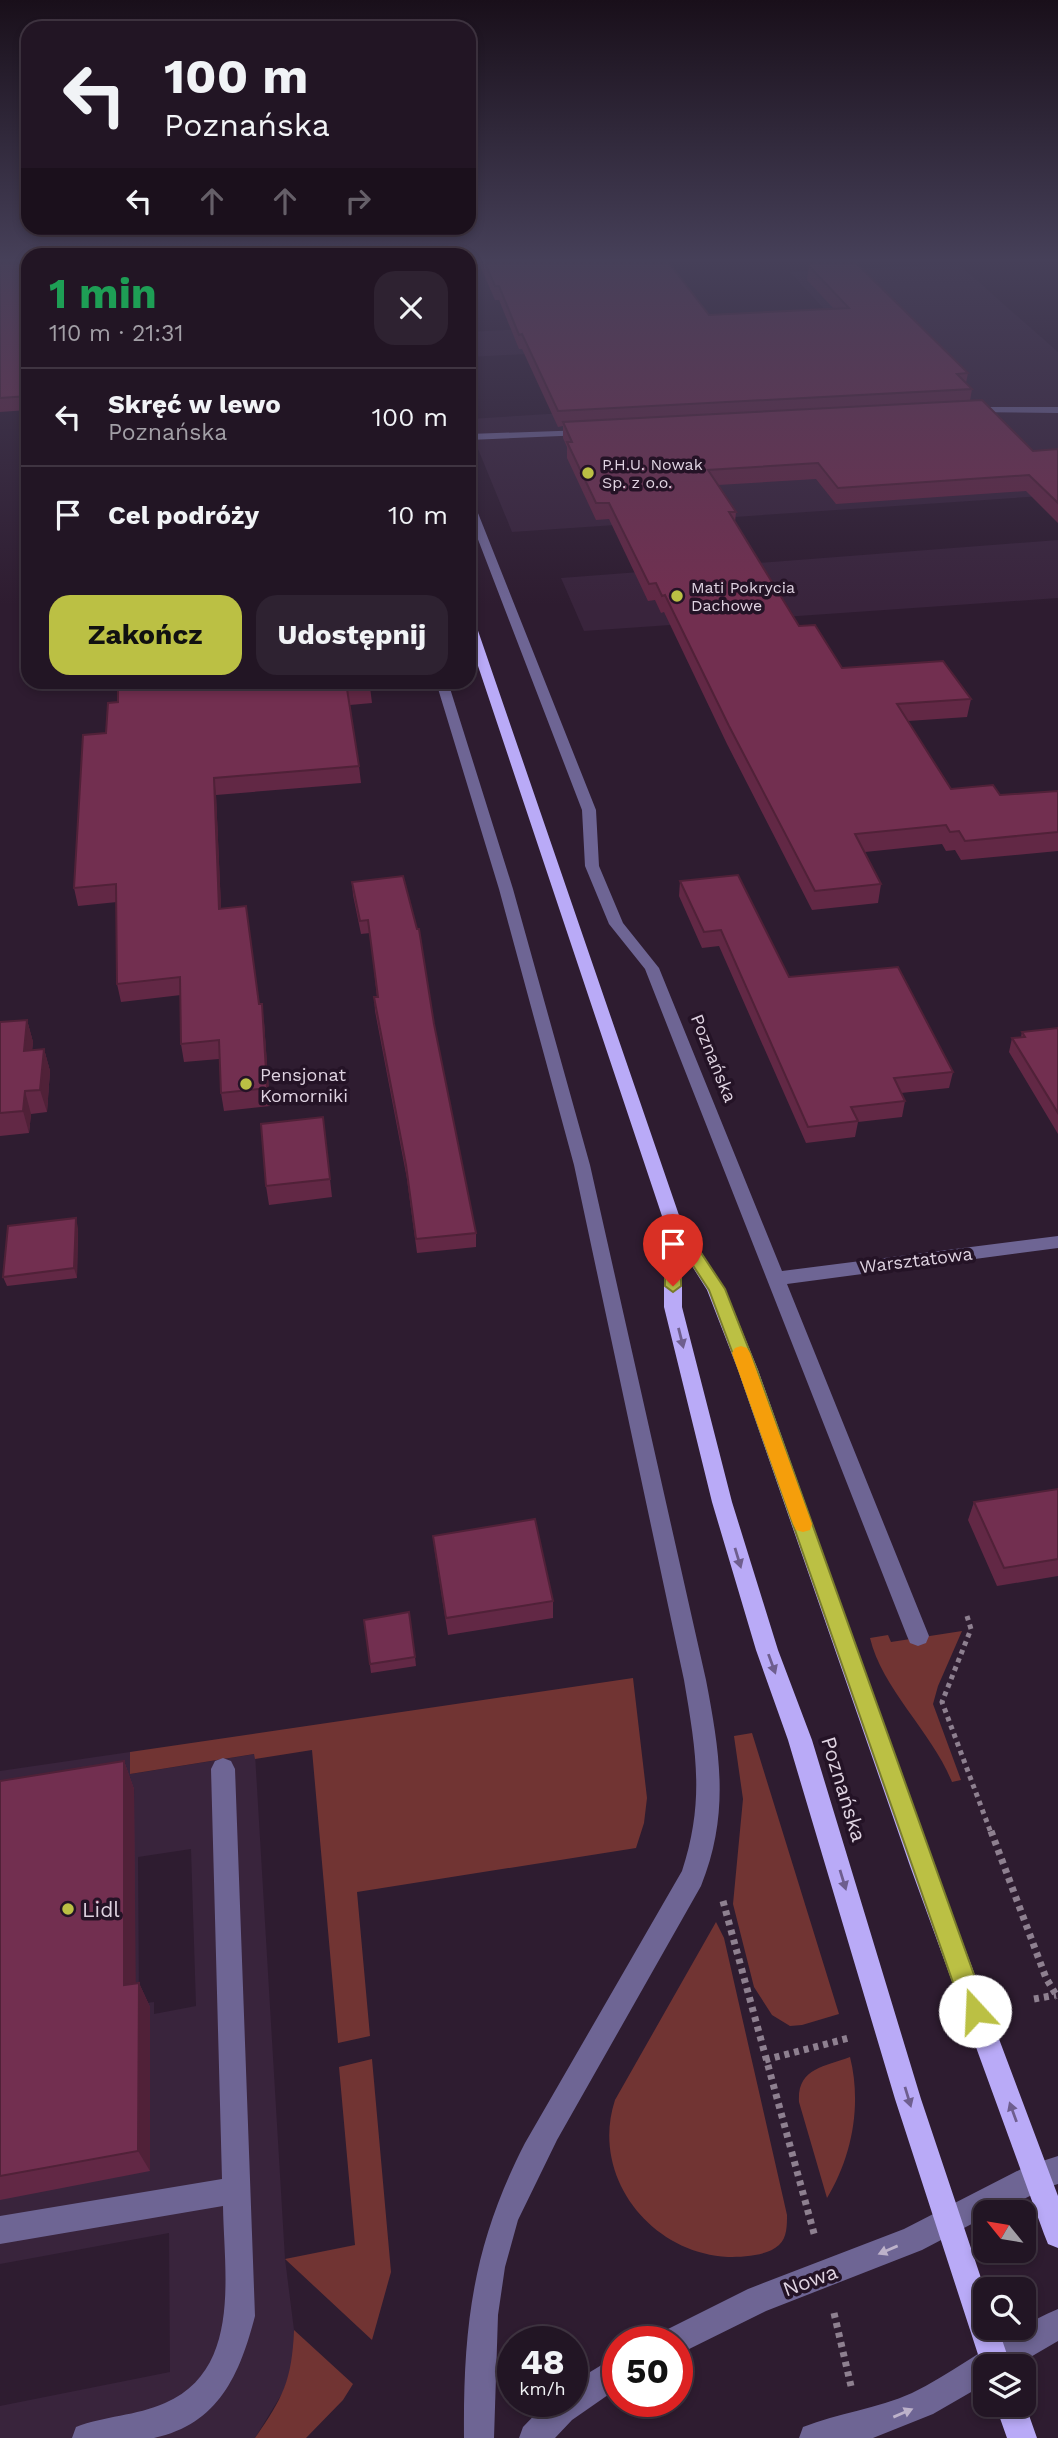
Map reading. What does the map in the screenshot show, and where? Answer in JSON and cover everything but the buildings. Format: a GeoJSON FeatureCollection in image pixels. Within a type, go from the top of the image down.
{"type":"FeatureCollection","features":[{"type":"Feature","properties":{"kind":"main road","name":"Poznańska"},"geometry":{"type":"LineString","coordinates":[[476,643],[673,1222],[716,1289],[748,1370],[922,1866],[1047,2173],[1058,2234]]}},
{"type":"Feature","properties":{"kind":"main road","name":"Poznańska"},"geometry":{"type":"LineString","coordinates":[[673,1222],[673,1307],[709,1457],[767,1650],[800,1741],[908,2099],[949,2220],[988,2354]]}},
{"type":"Feature","properties":{"kind":"main road"},"geometry":{"type":"LineString","coordinates":[[1015,2417],[1022,2438]]}},
{"type":"Feature","properties":{"kind":"street"},"geometry":{"type":"LineString","coordinates":[[960,411],[1058,410]]}},
{"type":"Feature","properties":{"kind":"street"},"geometry":{"type":"LineString","coordinates":[[476,437],[594,431]]}},
{"type":"Feature","properties":{"kind":"street","name":"Poznańska"},"geometry":{"type":"LineString","coordinates":[[476,521],[589,810],[592,866],[597,879],[616,924],[652,968],[918,1636]]}},
{"type":"Feature","properties":{"kind":"street"},"geometry":{"type":"LineString","coordinates":[[444,689],[506,889],[578,1152],[645,1441],[708,1752],[710,1787],[703,1844],[692,1877],[555,2117],[521,2183],[498,2240],[487,2286],[481,2336],[479,2438]]}},
{"type":"Feature","properties":{"kind":"street","name":"Warsztatowa"},"geometry":{"type":"LineString","coordinates":[[775,1279],[1058,1242]]}},
{"type":"Feature","properties":{"kind":"street"},"geometry":{"type":"LineString","coordinates":[[87,2438],[159,2423],[188,2409],[218,2381],[234,2348],[240,2316],[223,1769]]}},
{"type":"Feature","properties":{"kind":"street","name":"Nowa"},"geometry":{"type":"LineString","coordinates":[[693,2332],[758,2299],[912,2240],[1047,2173]]}},
{"type":"Feature","properties":{"kind":"street"},"geometry":{"type":"LineString","coordinates":[[0,2231],[237,2190]]}},
{"type":"Feature","properties":{"kind":"street"},"geometry":{"type":"LineString","coordinates":[[1009,2354],[1058,2324]]}},
{"type":"Feature","properties":{"kind":"street"},"geometry":{"type":"LineString","coordinates":[[814,2438],[861,2429],[905,2413],[973,2375]]}},
{"type":"Feature","properties":{"kind":"street"},"geometry":{"type":"LineString","coordinates":[[534,2438],[561,2409],[602,2381]]}},
{"type":"Feature","properties":{"kind":"path"},"geometry":{"type":"LineString","coordinates":[[967,1616],[971,1629],[942,1702],[1046,1978],[1057,1997],[1034,1999]]}},
{"type":"Feature","properties":{"kind":"path"},"geometry":{"type":"LineString","coordinates":[[703,1844],[724,1903],[810,2220]]}},
{"type":"Feature","properties":{"kind":"path"},"geometry":{"type":"LineString","coordinates":[[765,2060],[850,2038]]}},
{"type":"Feature","properties":{"kind":"path"},"geometry":{"type":"LineString","coordinates":[[835,2317],[848,2368]]}},
{"type":"Feature","properties":{"kind":"shaded area"},"geometry":{"type":"Polygon","coordinates":[[[676,377],[1058,377],[1058,495],[512,532],[476,444],[476,419],[693,405],[676,377]]]}},
{"type":"Feature","properties":{"kind":"shaded area"},"geometry":{"type":"Polygon","coordinates":[[[1058,540],[1058,598],[584,631],[561,578],[1058,540]]]}},
{"type":"Feature","properties":{"kind":"shaded area"},"geometry":{"type":"Polygon","coordinates":[[[962,1631],[933,1704],[961,1780],[952,1782],[932,1746],[885,1675],[870,1638],[888,1635],[891,1642],[962,1631]]]}},
{"type":"Feature","properties":{"kind":"shaded area"},"geometry":{"type":"Polygon","coordinates":[[[633,1678],[647,1798],[644,1823],[636,1848],[357,1892],[370,2036],[338,2043],[312,1750],[255,1759],[254,1754],[130,1774],[130,1752],[633,1678]]]}},
{"type":"Feature","properties":{"kind":"shaded area"},"geometry":{"type":"Polygon","coordinates":[[[752,1733],[839,2014],[802,2025],[790,2026],[772,2015],[754,1987],[733,1904],[743,1799],[734,1736],[752,1733]]]}},
{"type":"Feature","properties":{"kind":"shaded area"},"geometry":{"type":"Polygon","coordinates":[[[130,1752],[131,1774],[255,1754],[285,2259],[294,2330],[293,2364],[283,2392],[255,2438],[0,2438],[0,2406],[170,2372],[169,2233],[0,2264],[0,1771],[130,1752]],[[191,1849],[138,1857],[139,2004],[154,2002],[154,2014],[196,2006],[191,1849]]]}},
{"type":"Feature","properties":{"kind":"shaded area"},"geometry":{"type":"Polygon","coordinates":[[[716,1922],[724,1938],[787,2215],[787,2227],[782,2242],[768,2252],[748,2256],[728,2257],[700,2252],[674,2241],[651,2226],[633,2206],[619,2182],[611,2156],[609,2128],[615,2100],[716,1922]]]}},
{"type":"Feature","properties":{"kind":"shaded area"},"geometry":{"type":"Polygon","coordinates":[[[850,2057],[855,2112],[843,2165],[827,2198],[799,2102],[800,2091],[802,2082],[814,2070],[850,2057]]]}},
{"type":"Feature","properties":{"kind":"shaded area"},"geometry":{"type":"Polygon","coordinates":[[[372,2059],[391,2272],[372,2340],[285,2259],[355,2245],[339,2067],[372,2059]]]}},
{"type":"Feature","properties":{"kind":"shaded area"},"geometry":{"type":"Polygon","coordinates":[[[294,2330],[353,2384],[343,2400],[306,2438],[255,2438],[284,2388],[291,2362],[294,2330]]]}},
{"type":"Feature","properties":{"kind":"slow traffic"},"geometry":{"type":"LineString","coordinates":[[741,1353],[803,1524]]}},
{"type":"Feature","properties":{"kind":"place","name":"P.H.U. Nowak Sp. z o.o."},"geometry":{"type":"Point","coordinates":[588,473]}},
{"type":"Feature","properties":{"kind":"place","name":"Mati Pokrycia Dachowe"},"geometry":{"type":"Point","coordinates":[677,596]}},
{"type":"Feature","properties":{"kind":"place","name":"Pensjonat Komorniki"},"geometry":{"type":"Point","coordinates":[246,1084]}},
{"type":"Feature","properties":{"kind":"place","name":"Lidl"},"geometry":{"type":"Point","coordinates":[68,1909]}},
{"type":"Feature","properties":{"kind":"route"},"geometry":{"type":"LineString","coordinates":[[673,1286],[673,1222],[716,1289],[748,1370],[975,2011]]}}]}
